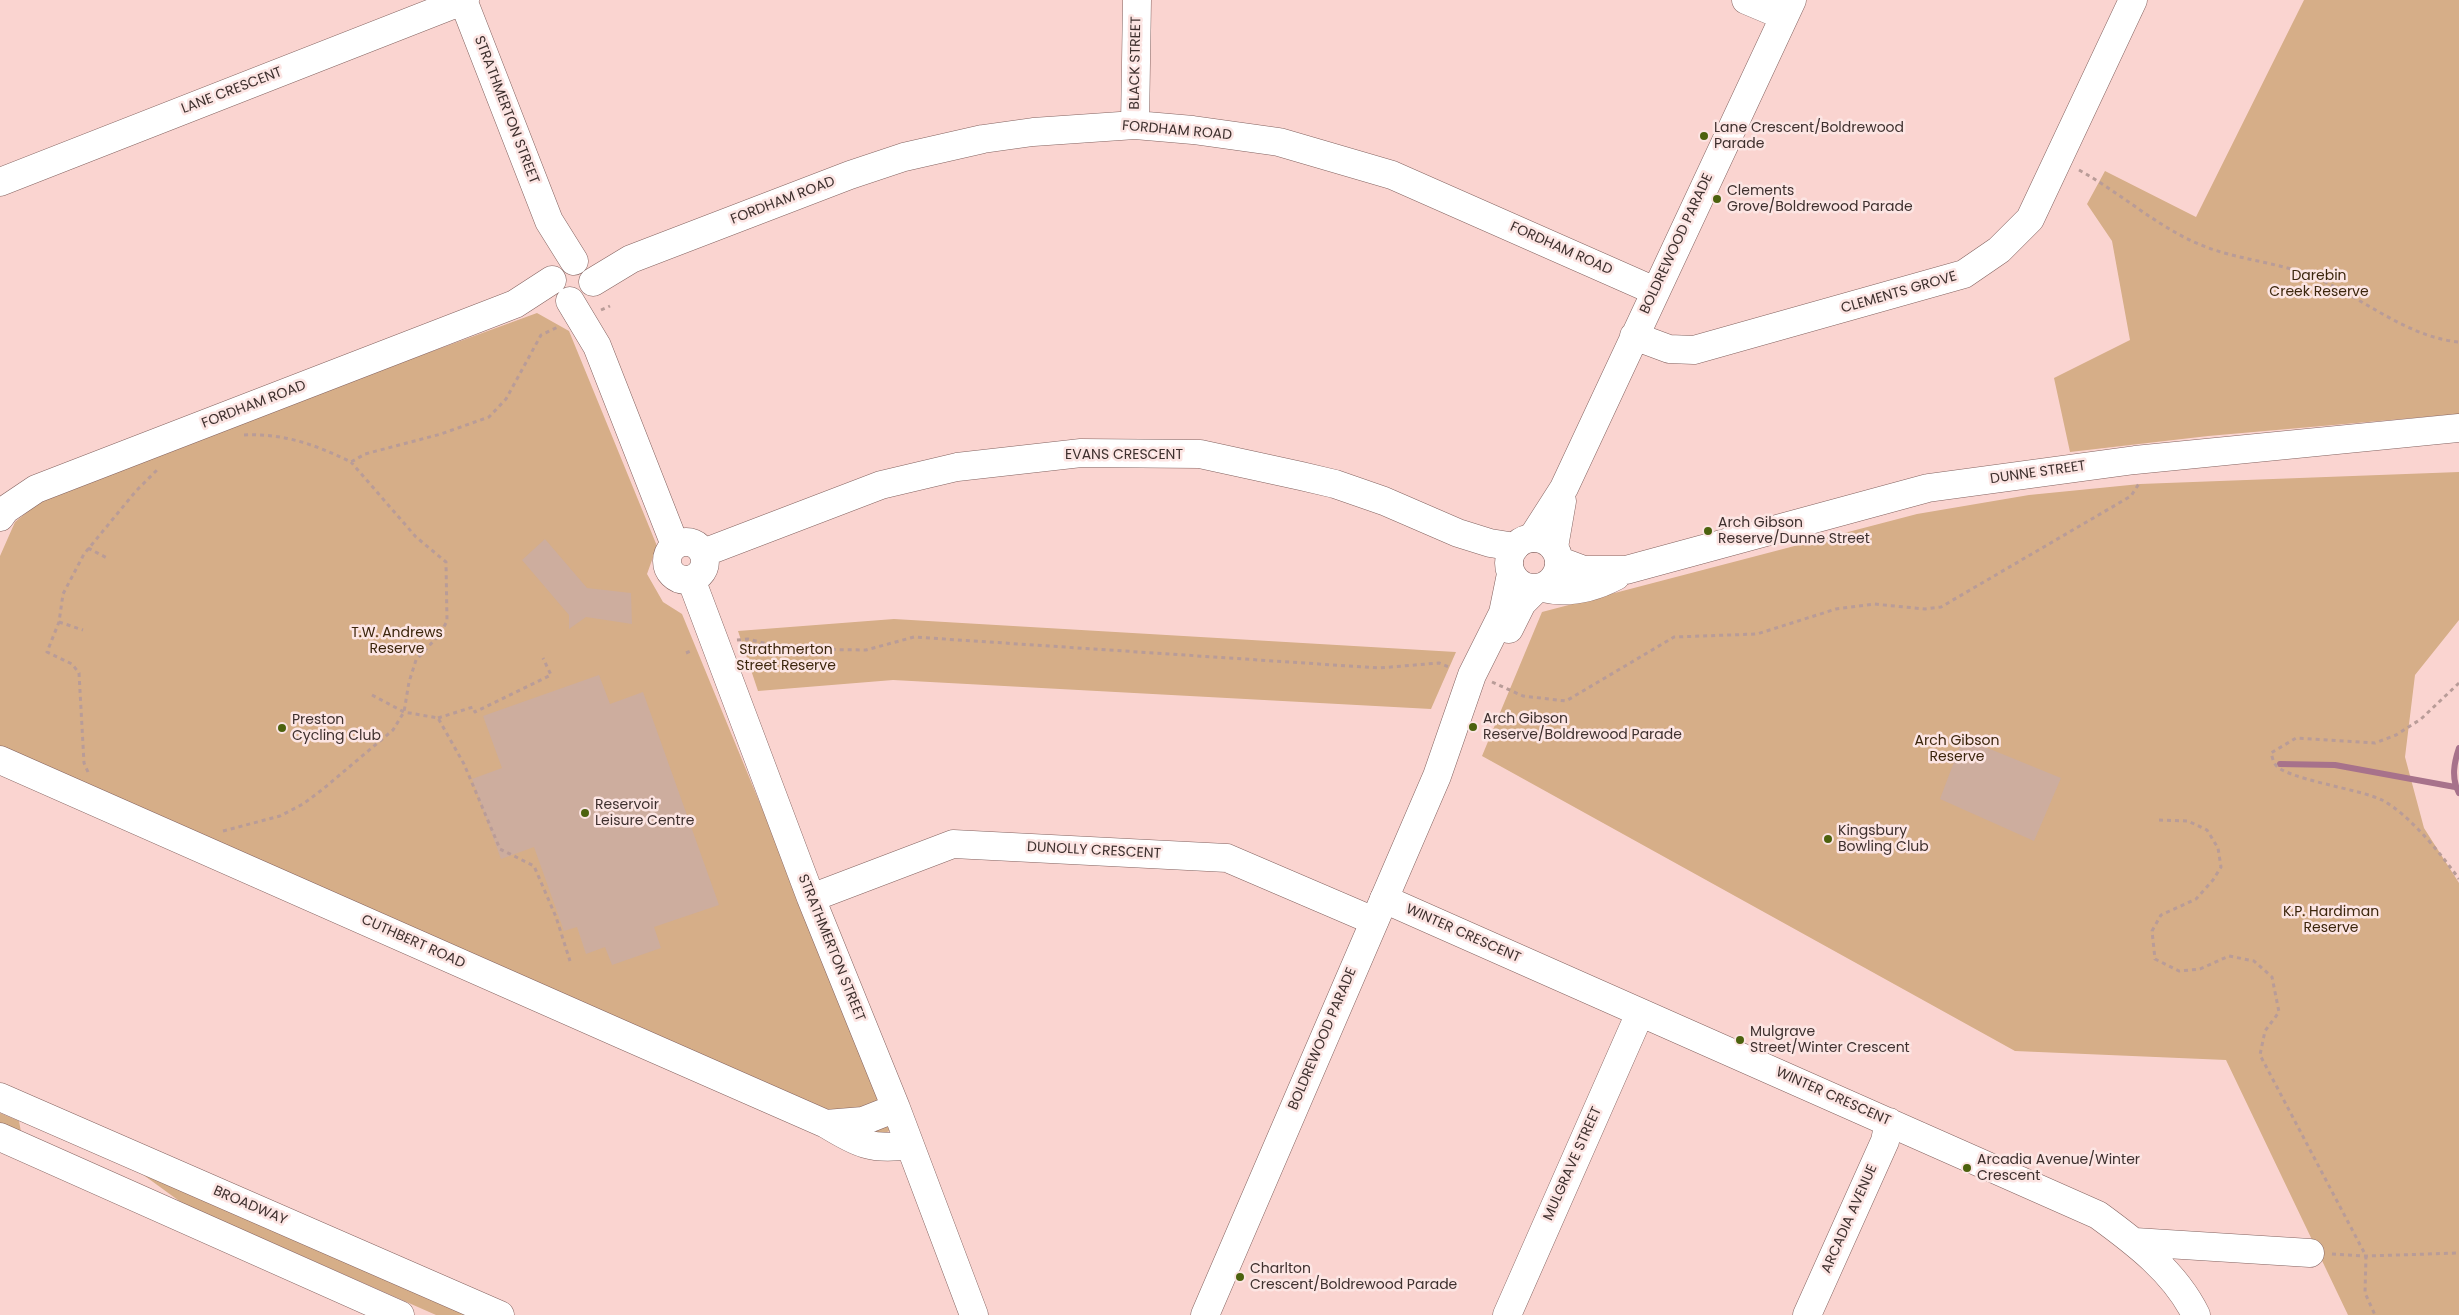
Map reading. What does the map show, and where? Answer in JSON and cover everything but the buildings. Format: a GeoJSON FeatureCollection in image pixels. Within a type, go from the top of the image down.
{"type":"FeatureCollection","features":[{"type":"Feature","properties":{"kind":"street","name":"LANE CRESCENT"},"geometry":{"type":"LineString","coordinates":[[0,182],[464,0]]}},
{"type":"Feature","properties":{"kind":"street","name":"STRATHMERTON STREET"},"geometry":{"type":"LineString","coordinates":[[464,0],[675,545]]}},
{"type":"Feature","properties":{"kind":"street","name":"BLACK STREET"},"geometry":{"type":"LineString","coordinates":[[1135,125],[1137,0]]}},
{"type":"Feature","properties":{"kind":"street"},"geometry":{"type":"LineString","coordinates":[[1746,0],[1788,8]]}},
{"type":"Feature","properties":{"kind":"street","name":"CLEMENTS GROVE"},"geometry":{"type":"LineString","coordinates":[[1634,336],[1669,349],[1694,350],[1964,274],[1999,250],[2030,219],[2133,0]]}},
{"type":"Feature","properties":{"kind":"street","name":"BOLDREWOOD PARADE"},"geometry":{"type":"LineString","coordinates":[[1205,1310],[1480,678],[1503,613],[1564,488],[1788,8]]}},
{"type":"Feature","properties":{"kind":"street","name":"FORDHAM ROAD"},"geometry":{"type":"LineString","coordinates":[[0,517],[5,510],[36,489],[515,304],[573,285],[631,259],[841,179],[904,157],[983,139],[1033,132],[1135,125],[1192,130],[1279,142],[1392,175],[1655,291]]}},
{"type":"Feature","properties":{"kind":"street","name":"DUNNE STREET"},"geometry":{"type":"LineString","coordinates":[[1626,570],[1584,570],[1530,556],[1522,585],[1565,591],[1602,584],[1626,570],[1928,488],[2134,460],[2459,428]]}},
{"type":"Feature","properties":{"kind":"street","name":"EVANS CRESCENT"},"geometry":{"type":"LineString","coordinates":[[703,553],[881,485],[957,466],[1080,453],[1207,456],[1335,484],[1384,501],[1458,533],[1530,556]]}},
{"type":"Feature","properties":{"kind":"street"},"geometry":{"type":"LineString","coordinates":[[682,542],[694,544],[703,553],[705,560],[702,572],[691,579],[674,576],[667,566],[668,554],[675,545],[682,542]]}},
{"type":"Feature","properties":{"kind":"street","name":"BOLDREWOOD PARADE"},"geometry":{"type":"LineString","coordinates":[[1480,678],[1522,604],[1539,588],[1556,577],[1530,556]]}},
{"type":"Feature","properties":{"kind":"street","name":"STRATHMERTON STREET"},"geometry":{"type":"LineString","coordinates":[[691,579],[712,640],[811,898],[896,1108],[974,1315]]}},
{"type":"Feature","properties":{"kind":"street","name":"CUTHBERT ROAD"},"geometry":{"type":"LineString","coordinates":[[0,760],[570,1013],[826,1124],[854,1142],[891,1148],[909,1145]]}},
{"type":"Feature","properties":{"kind":"street","name":"DUNOLLY CRESCENT"},"geometry":{"type":"LineString","coordinates":[[811,898],[953,844],[1227,858],[1379,910]]}},
{"type":"Feature","properties":{"kind":"street","name":"WINTER CRESCENT"},"geometry":{"type":"LineString","coordinates":[[1379,910],[1640,1013],[2098,1215],[2135,1242],[2174,1281],[2196,1315]]}},
{"type":"Feature","properties":{"kind":"street","name":"MULGRAVE STREET"},"geometry":{"type":"LineString","coordinates":[[1507,1315],[1640,1013]]}},
{"type":"Feature","properties":{"kind":"street","name":"BROADWAY"},"geometry":{"type":"LineString","coordinates":[[0,1097],[500,1315]]}},
{"type":"Feature","properties":{"kind":"street","name":"CUTHBERT ROAD"},"geometry":{"type":"LineString","coordinates":[[826,1124],[864,1121],[896,1108]]}},
{"type":"Feature","properties":{"kind":"street"},"geometry":{"type":"LineString","coordinates":[[34,1152],[36,1113]]}},
{"type":"Feature","properties":{"kind":"street","name":"ARCADIA AVENUE"},"geometry":{"type":"LineString","coordinates":[[1807,1315],[1885,1141],[1889,1122]]}},
{"type":"Feature","properties":{"kind":"street"},"geometry":{"type":"LineString","coordinates":[[0,1137],[400,1315]]}},
{"type":"Feature","properties":{"kind":"street"},"geometry":{"type":"LineString","coordinates":[[2135,1242],[2310,1253]]}},
{"type":"Feature","properties":{"kind":"path"},"geometry":{"type":"LineString","coordinates":[[2078,169],[2108,186],[2167,228],[2202,246],[2314,276],[2415,330],[2449,341],[2459,342]]}},
{"type":"Feature","properties":{"kind":"path"},"geometry":{"type":"LineString","coordinates":[[351,462],[365,454],[441,434],[489,417],[506,399],[540,335],[573,285]]}},
{"type":"Feature","properties":{"kind":"path"},"geometry":{"type":"LineString","coordinates":[[216,831],[280,816],[302,804],[323,790],[393,730],[404,712],[409,682],[416,660],[440,634],[447,620],[446,562],[416,537],[351,462],[312,444],[295,439],[253,434],[235,435]]}},
{"type":"Feature","properties":{"kind":"path"},"geometry":{"type":"LineString","coordinates":[[686,653],[712,640],[748,639],[787,649],[866,650],[914,637],[1379,668],[1439,663],[1523,696],[1566,701],[1674,637],[1757,634],[1836,609],[1874,604],[1925,609],[1941,606],[2131,496],[2140,484],[2139,470],[2134,460]]}},
{"type":"Feature","properties":{"kind":"path"},"geometry":{"type":"LineString","coordinates":[[92,778],[84,762],[79,673],[72,664],[47,652],[59,622],[63,594],[88,548],[136,491],[161,466]]}},
{"type":"Feature","properties":{"kind":"path"},"geometry":{"type":"LineString","coordinates":[[88,548],[107,558]]}},
{"type":"Feature","properties":{"kind":"path"},"geometry":{"type":"LineString","coordinates":[[59,622],[83,630]]}},
{"type":"Feature","properties":{"kind":"path"},"geometry":{"type":"LineString","coordinates":[[372,695],[404,712],[438,718],[473,706],[475,712],[551,675],[543,658]]}},
{"type":"Feature","properties":{"kind":"path"},"geometry":{"type":"LineString","coordinates":[[2459,683],[2421,719],[2396,734],[2375,743],[2296,738],[2271,753],[2275,764],[2282,770],[2310,780],[2352,788],[2383,801],[2407,820],[2447,863],[2459,880]]}},
{"type":"Feature","properties":{"kind":"path"},"geometry":{"type":"LineString","coordinates":[[438,718],[464,764],[500,849],[534,866],[556,917],[570,961]]}},
{"type":"Feature","properties":{"kind":"path"},"geometry":{"type":"LineString","coordinates":[[2158,820],[2188,821],[2206,830],[2218,848],[2221,867],[2213,880],[2196,899],[2161,915],[2152,931],[2155,959],[2178,971],[2200,969],[2229,956],[2254,961],[2272,977],[2279,1012],[2265,1031],[2260,1055],[2366,1256],[2365,1293],[2375,1315]]}},
{"type":"Feature","properties":{"kind":"path"},"geometry":{"type":"LineString","coordinates":[[2310,1253],[2366,1256],[2459,1253]]}},
{"type":"Feature","properties":{"kind":"green space","name":"Darebin Creek Reserve"},"geometry":{"type":"Polygon","coordinates":[[[2304,0],[2459,0],[2459,414],[2208,436],[2070,452],[2054,378],[2130,340],[2112,241],[2087,204],[2105,171],[2196,217],[2304,0]]]}},
{"type":"Feature","properties":{"kind":"green space","name":"T.W. Andrews Reserve"},"geometry":{"type":"Polygon","coordinates":[[[537,313],[569,331],[657,546],[647,574],[663,602],[682,614],[894,1129],[880,1135],[0,747],[0,556],[15,522],[55,489],[537,313]]]}},
{"type":"Feature","properties":{"kind":"green space","name":"Arch Gibson Reserve"},"geometry":{"type":"Polygon","coordinates":[[[2459,472],[2459,620],[2415,675],[2405,757],[2424,828],[2459,883],[2459,1315],[2348,1315],[2226,1060],[2015,1051],[1482,756],[1542,612],[1917,514],[2029,495],[2140,484],[2459,472]]]}},
{"type":"Feature","properties":{"kind":"green space","name":"Strathmerton Street Reserve"},"geometry":{"type":"Polygon","coordinates":[[[894,619],[1456,652],[1431,709],[893,680],[758,691],[738,631],[894,619]]]}},
{"type":"Feature","properties":{"kind":"green space"},"geometry":{"type":"Polygon","coordinates":[[[0,1113],[19,1121],[21,1132],[0,1123],[0,1113]]]}},
{"type":"Feature","properties":{"kind":"green space"},"geometry":{"type":"Polygon","coordinates":[[[138,1171],[474,1315],[436,1315],[182,1203],[138,1171]]]}},
{"type":"Feature","properties":{"kind":"waterway"},"geometry":{"type":"LineString","coordinates":[[2459,748],[2454,770],[2456,787],[2459,793]]}},
{"type":"Feature","properties":{"kind":"waterway"},"geometry":{"type":"LineString","coordinates":[[2280,764],[2335,765],[2455,787]]}},
{"type":"Feature","properties":{"kind":"place","name":"Lane Crescent/Boldrewood Parade"},"geometry":{"type":"Point","coordinates":[1704,136]}},
{"type":"Feature","properties":{"kind":"place","name":"Clements Grove/Boldrewood Parade"},"geometry":{"type":"Point","coordinates":[1717,199]}},
{"type":"Feature","properties":{"kind":"place","name":"Arch Gibson Reserve/Dunne Street"},"geometry":{"type":"Point","coordinates":[1708,531]}},
{"type":"Feature","properties":{"kind":"place","name":"Arch Gibson Reserve/Boldrewood Parade"},"geometry":{"type":"Point","coordinates":[1473,727]}},
{"type":"Feature","properties":{"kind":"place","name":"Preston Cycling Club"},"geometry":{"type":"Point","coordinates":[282,728]}},
{"type":"Feature","properties":{"kind":"place","name":"Reservoir Leisure Centre"},"geometry":{"type":"Point","coordinates":[585,813]}},
{"type":"Feature","properties":{"kind":"place","name":"Kingsbury Bowling Club"},"geometry":{"type":"Point","coordinates":[1828,839]}},
{"type":"Feature","properties":{"kind":"place","name":"Mulgrave Street/Winter Crescent"},"geometry":{"type":"Point","coordinates":[1740,1040]}},
{"type":"Feature","properties":{"kind":"place","name":"Arcadia Avenue/Winter Crescent"},"geometry":{"type":"Point","coordinates":[1967,1168]}},
{"type":"Feature","properties":{"kind":"place","name":"Charlton Crescent/Boldrewood Parade"},"geometry":{"type":"Point","coordinates":[1240,1277]}},
{"type":"Feature","properties":{"kind":"park label","name":"K.P. Hardiman Reserve"},"geometry":{"type":"Point","coordinates":[2331,920]}}]}
